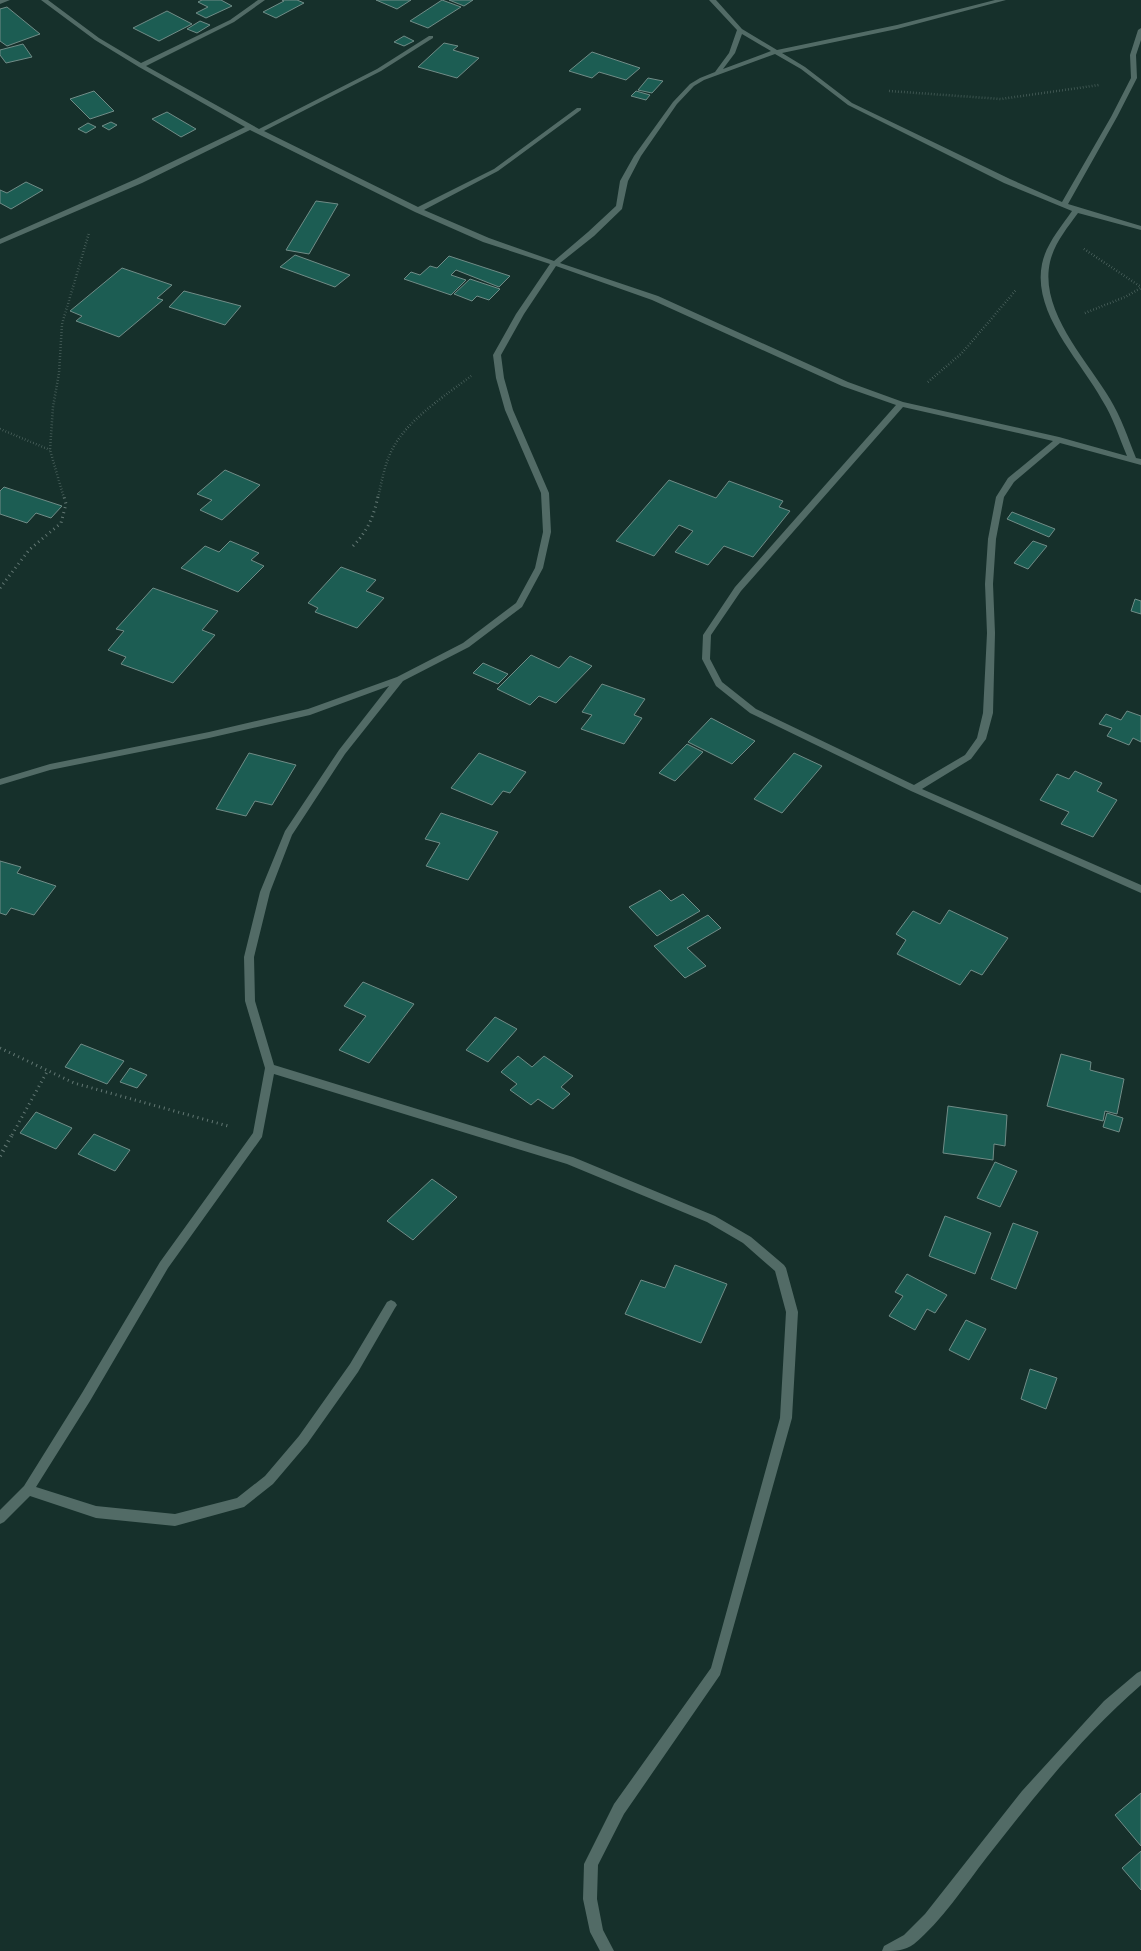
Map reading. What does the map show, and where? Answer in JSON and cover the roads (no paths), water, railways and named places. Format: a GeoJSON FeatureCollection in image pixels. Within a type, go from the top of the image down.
{"type":"FeatureCollection","features":[{"type":"Feature","properties":{"kind":"street"},"geometry":{"type":"LineString","coordinates":[[0,2],[6,0]]}},
{"type":"Feature","properties":{"kind":"street"},"geometry":{"type":"LineString","coordinates":[[44,0],[97,39],[250,127],[418,210],[486,240],[655,298],[845,384],[901,404],[1059,440],[1141,462]]}},
{"type":"Feature","properties":{"kind":"street"},"geometry":{"type":"LineString","coordinates":[[142,66],[232,21],[262,0]]}},
{"type":"Feature","properties":{"kind":"street"},"geometry":{"type":"LineString","coordinates":[[712,0],[740,30],[803,68],[850,104],[1007,181],[1076,210],[1141,228]]}},
{"type":"Feature","properties":{"kind":"street"},"geometry":{"type":"LineString","coordinates":[[0,782],[50,767],[209,735],[310,712],[400,679],[466,645],[519,605],[539,568],[547,532],[545,493],[509,410],[500,378],[497,355],[520,314],[554,264],[591,234],[618,207],[624,181],[638,156],[670,110],[692,85],[718,72],[775,52],[897,27],[1003,0]]}},
{"type":"Feature","properties":{"kind":"street"},"geometry":{"type":"LineString","coordinates":[[718,72],[732,54],[740,30]]}},
{"type":"Feature","properties":{"kind":"street"},"geometry":{"type":"LineString","coordinates":[[1064,205],[1134,78],[1132,55],[1141,30]]}},
{"type":"Feature","properties":{"kind":"street"},"geometry":{"type":"LineString","coordinates":[[259,131],[379,70],[431,37]]}},
{"type":"Feature","properties":{"kind":"street"},"geometry":{"type":"LineString","coordinates":[[418,210],[496,170],[579,109]]}},
{"type":"Feature","properties":{"kind":"street"},"geometry":{"type":"LineString","coordinates":[[0,242],[139,181],[250,127]]}},
{"type":"Feature","properties":{"kind":"street"},"geometry":{"type":"LineString","coordinates":[[1076,210],[1054,242],[1045,269],[1050,304],[1056,323],[1107,401],[1132,459]]}},
{"type":"Feature","properties":{"kind":"street"},"geometry":{"type":"LineString","coordinates":[[901,404],[738,589],[707,635],[706,659],[719,684],[753,711],[914,788],[1141,889]]}},
{"type":"Feature","properties":{"kind":"street"},"geometry":{"type":"LineString","coordinates":[[914,788],[968,757],[981,739],[988,713],[990,669],[991,633],[988,584],[992,539],[1000,497],[1011,480],[1059,440]]}},
{"type":"Feature","properties":{"kind":"street"},"geometry":{"type":"LineString","coordinates":[[0,1518],[28,1490],[86,1397],[164,1265],[258,1134],[270,1068],[250,1001],[250,957],[265,892],[288,834],[342,752],[400,679]]}},
{"type":"Feature","properties":{"kind":"street"},"geometry":{"type":"LineString","coordinates":[[270,1068],[569,1160],[711,1219],[747,1240],[780,1268],[792,1312],[786,1418],[716,1671],[619,1809],[591,1864],[590,1899],[597,1932],[607,1951]]}},
{"type":"Feature","properties":{"kind":"street"},"geometry":{"type":"LineString","coordinates":[[28,1490],[96,1512],[175,1520],[240,1503],[269,1480],[303,1440],[354,1368],[391,1305]]}},
{"type":"Feature","properties":{"kind":"street"},"geometry":{"type":"LineString","coordinates":[[889,1951],[909,1940],[930,1918],[1027,1796],[1108,1705],[1141,1677]]}}]}
